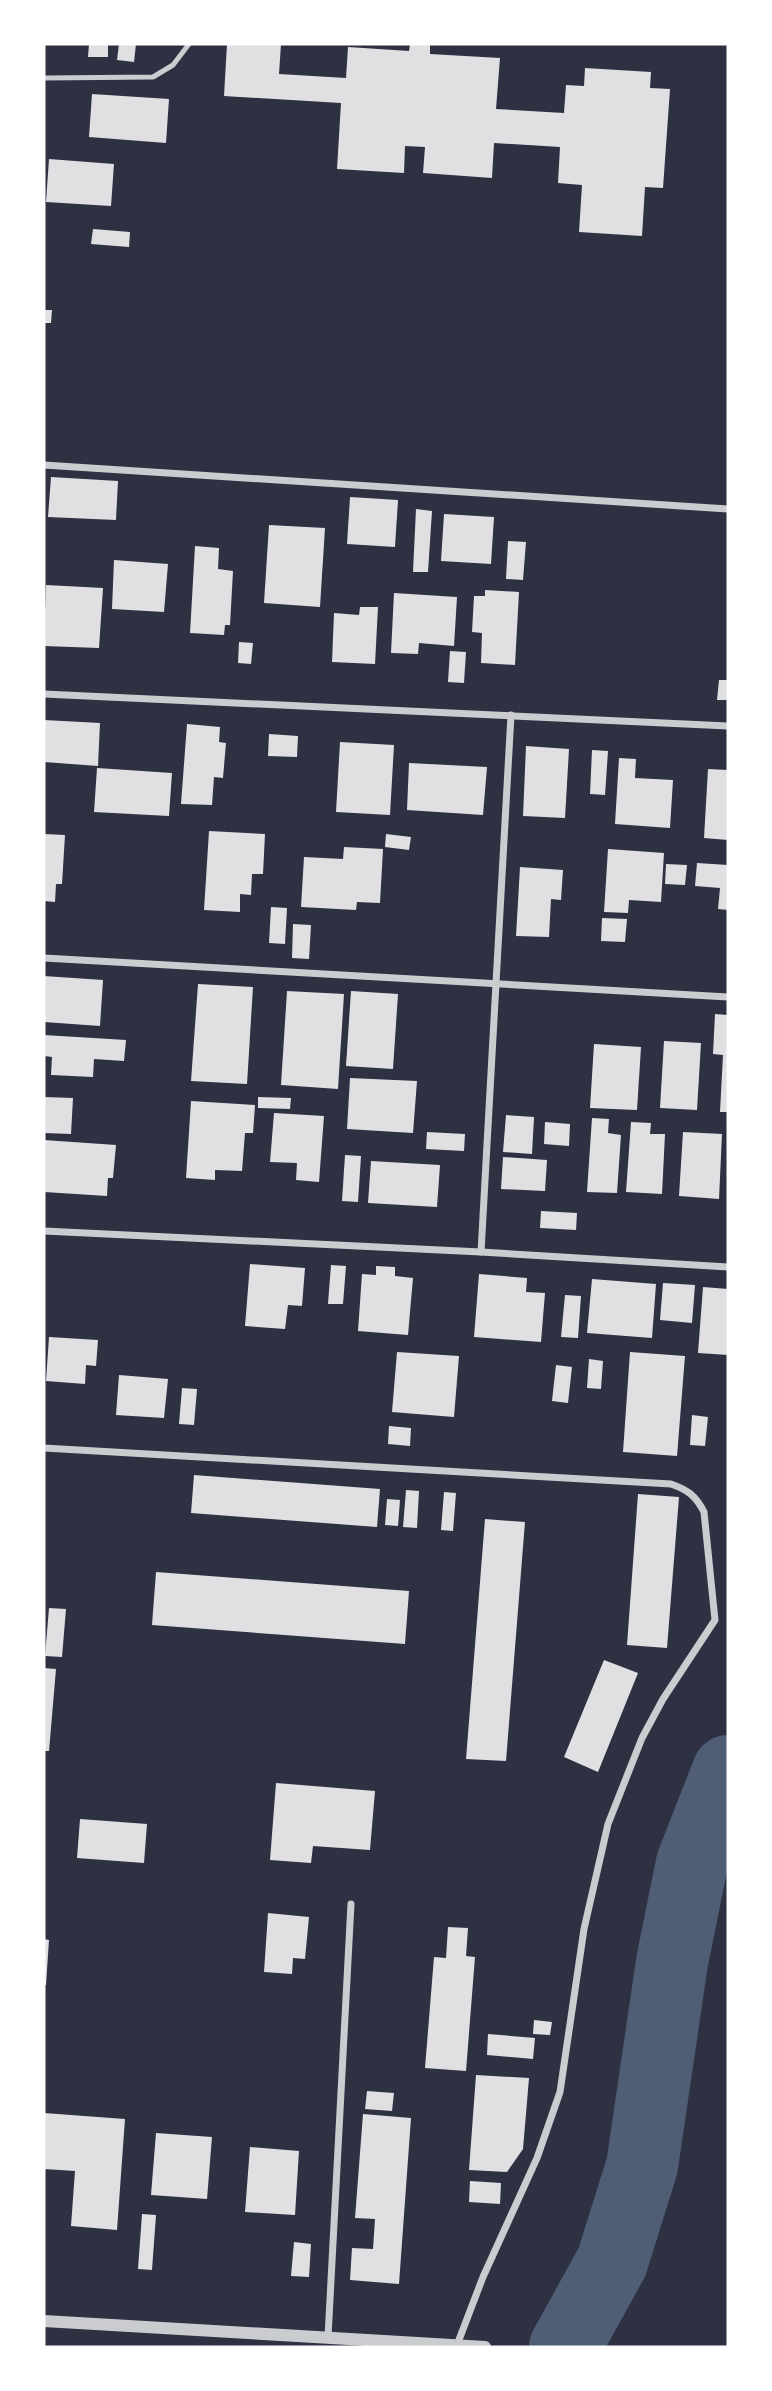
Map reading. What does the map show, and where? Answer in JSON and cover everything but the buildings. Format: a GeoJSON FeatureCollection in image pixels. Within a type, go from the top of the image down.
{"type":"FeatureCollection","features":[{"type":"Feature","properties":{"kind":"street"},"geometry":{"type":"LineString","coordinates":[[44,465],[728,509]]}},
{"type":"Feature","properties":{"kind":"street"},"geometry":{"type":"LineString","coordinates":[[44,694],[728,726]]}},
{"type":"Feature","properties":{"kind":"street"},"geometry":{"type":"LineString","coordinates":[[481,1252],[511,715]]}},
{"type":"Feature","properties":{"kind":"street"},"geometry":{"type":"LineString","coordinates":[[44,958],[728,997]]}},
{"type":"Feature","properties":{"kind":"street"},"geometry":{"type":"LineString","coordinates":[[44,1231],[728,1267]]}},
{"type":"Feature","properties":{"kind":"street"},"geometry":{"type":"LineString","coordinates":[[44,1448],[671,1484],[687,1489],[698,1500],[704,1512],[715,1620],[663,1699],[642,1738],[608,1824],[584,1929],[560,2092],[537,2158],[483,2277],[457,2345]]}},
{"type":"Feature","properties":{"kind":"street"},"geometry":{"type":"LineString","coordinates":[[328,2337],[351,1904]]}},
{"type":"Feature","properties":{"kind":"street"},"geometry":{"type":"LineString","coordinates":[[44,2321],[485,2347]]}},
{"type":"Feature","properties":{"kind":"lane"},"geometry":{"type":"LineString","coordinates":[[44,78],[153,77],[173,65],[189,44]]}},
{"type":"Feature","properties":{"kind":"waterway"},"geometry":{"type":"LineString","coordinates":[[565,2347],[612,2262],[642,2166],[672,1962],[692,1863],[728,1771]]}}]}
